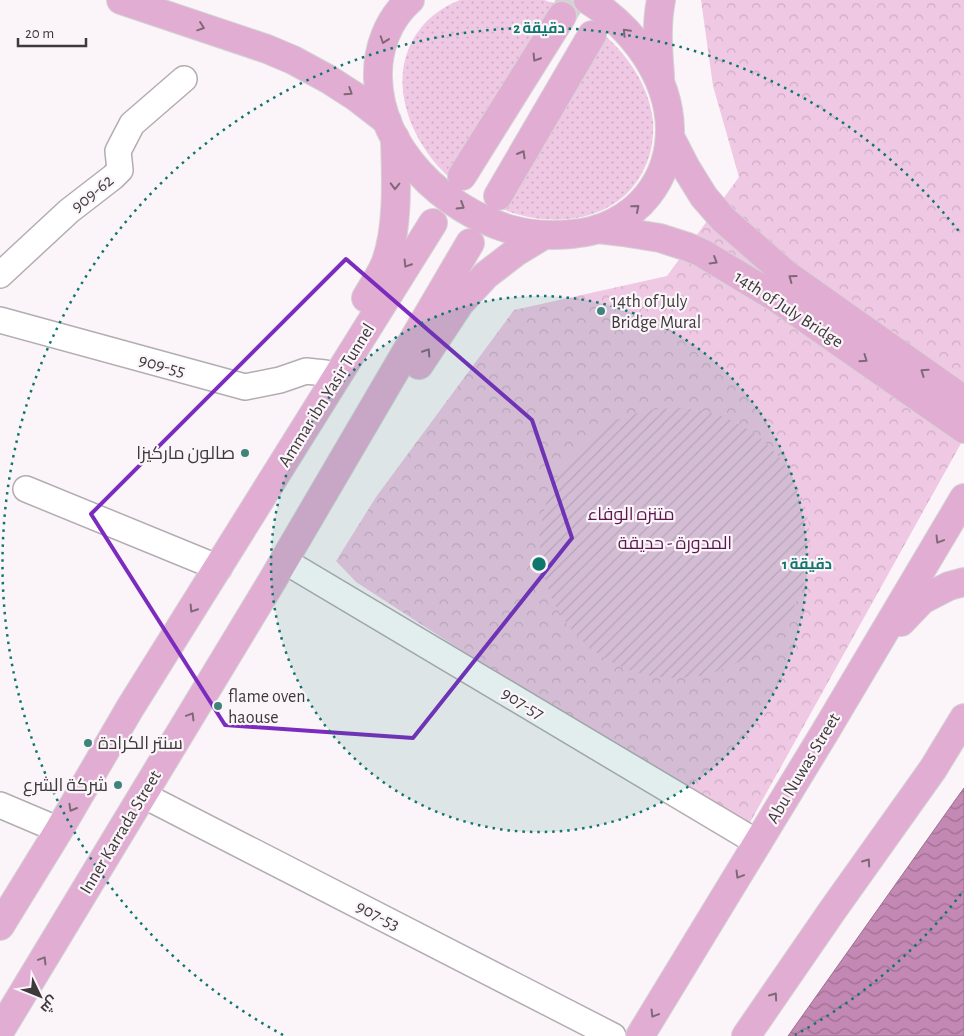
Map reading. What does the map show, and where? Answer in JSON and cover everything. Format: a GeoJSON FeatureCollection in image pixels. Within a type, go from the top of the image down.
{"type":"FeatureCollection","features":[{"type":"Feature","properties":{"kind":"main road"},"geometry":{"type":"LineString","coordinates":[[0,926],[59,830],[130,708],[219,568],[385,264],[395,215],[391,129],[356,97],[293,60],[267,49],[121,0]]}},
{"type":"Feature","properties":{"kind":"main road"},"geometry":{"type":"LineString","coordinates":[[410,0],[394,18],[386,34],[380,51],[378,69],[378,87],[382,104],[391,129],[404,153],[415,168],[442,194],[474,214],[508,228],[544,235],[580,234],[598,230],[614,223],[629,214],[643,202],[654,188],[662,172],[668,155],[670,119],[661,85],[658,54],[661,0]]}},
{"type":"Feature","properties":{"kind":"main road"},"geometry":{"type":"LineString","coordinates":[[588,0],[606,13],[633,38],[661,85]]}},
{"type":"Feature","properties":{"kind":"main road"},"geometry":{"type":"LineString","coordinates":[[462,176],[562,16]]}},
{"type":"Feature","properties":{"kind":"main road"},"geometry":{"type":"LineString","coordinates":[[498,196],[592,35]]}},
{"type":"Feature","properties":{"kind":"main road","name":"14th of July Bridge"},"geometry":{"type":"LineString","coordinates":[[670,137],[686,168],[704,196],[724,220],[787,275],[964,400]]}},
{"type":"Feature","properties":{"kind":"main road","name":"Ammar ibn Yasir Tunnel"},"geometry":{"type":"LineString","coordinates":[[219,568],[433,223]]}},
{"type":"Feature","properties":{"kind":"main road","name":"14th of July Bridge"},"geometry":{"type":"LineString","coordinates":[[598,230],[639,234],[670,241],[702,253],[775,297],[964,429]]}},
{"type":"Feature","properties":{"kind":"main road"},"geometry":{"type":"LineString","coordinates":[[280,572],[460,303],[486,275],[516,252],[544,235]]}},
{"type":"Feature","properties":{"kind":"main road"},"geometry":{"type":"LineString","coordinates":[[280,572],[470,243]]}},
{"type":"Feature","properties":{"kind":"main road","name":"Abu Nuwas Street"},"geometry":{"type":"LineString","coordinates":[[640,1036],[825,732],[964,498]]}},
{"type":"Feature","properties":{"kind":"main road","name":"Inner Karrada Street"},"geometry":{"type":"LineString","coordinates":[[0,1031],[280,572]]}},
{"type":"Feature","properties":{"kind":"main road"},"geometry":{"type":"LineString","coordinates":[[825,732],[895,628],[922,600],[949,586],[964,582]]}},
{"type":"Feature","properties":{"kind":"main road"},"geometry":{"type":"LineString","coordinates":[[933,769],[964,712]]}},
{"type":"Feature","properties":{"kind":"main road"},"geometry":{"type":"LineString","coordinates":[[746,1036],[933,769],[964,718]]}},
{"type":"Feature","properties":{"kind":"street","name":"909-62"},"geometry":{"type":"LineString","coordinates":[[0,275],[69,211],[120,170],[118,152],[132,124],[184,79]]}},
{"type":"Feature","properties":{"kind":"street","name":"909-55"},"geometry":{"type":"LineString","coordinates":[[0,320],[245,387],[280,380],[306,371],[325,373]]}},
{"type":"Feature","properties":{"kind":"street"},"geometry":{"type":"LineString","coordinates":[[26,489],[219,568]]}},
{"type":"Feature","properties":{"kind":"street","name":"907-57"},"geometry":{"type":"LineString","coordinates":[[280,572],[758,843]]}},
{"type":"Feature","properties":{"kind":"street","name":"907-53"},"geometry":{"type":"LineString","coordinates":[[143,794],[613,1036]]}},
{"type":"Feature","properties":{"kind":"street"},"geometry":{"type":"LineString","coordinates":[[0,805],[59,830]]}},
{"type":"Feature","properties":{"kind":"highlighted area"},"geometry":{"type":"Polygon","coordinates":[[[346,259],[532,420],[572,538],[413,738],[225,725],[91,514],[346,259]]]}},
{"type":"Feature","properties":{"kind":"green space"},"geometry":{"type":"Polygon","coordinates":[[[460,0],[544,0],[556,4],[451,179],[436,164],[413,128],[406,109],[403,68],[409,48],[424,24],[448,5],[460,0]]]}},
{"type":"Feature","properties":{"kind":"green space","name":"متنزه الوفاء"},"geometry":{"type":"Polygon","coordinates":[[[701,0],[964,0],[964,438],[748,826],[656,777],[356,582],[336,561],[376,497],[514,310],[667,276],[739,177],[713,86],[701,0]]]}},
{"type":"Feature","properties":{"kind":"green space"},"geometry":{"type":"Polygon","coordinates":[[[600,31],[628,60],[642,83],[651,108],[653,135],[650,155],[642,173],[630,190],[615,203],[598,212],[579,218],[539,219],[519,215],[500,208],[600,31]]]}},
{"type":"Feature","properties":{"kind":"green space","name":"المدورة - حديقة"},"geometry":{"type":"Polygon","coordinates":[[[662,408],[688,408],[714,413],[727,418],[750,430],[771,447],[788,468],[800,491],[808,517],[810,543],[808,569],[800,595],[788,618],[771,639],[750,656],[714,673],[688,678],[662,678],[636,673],[611,662],[589,648],[570,629],[556,607],[545,582],[540,556],[540,530],[545,504],[556,479],[570,457],[589,438],[611,424],[636,413],[662,408]]]}},
{"type":"Feature","properties":{"kind":"water"},"geometry":{"type":"Polygon","coordinates":[[[964,788],[964,1036],[788,1036],[956,799],[964,788]]]}},
{"type":"Feature","properties":{"kind":"tunnel"},"geometry":{"type":"LineString","coordinates":[[562,16],[572,0]]}},
{"type":"Feature","properties":{"kind":"place","name":"14th of July Bridge Mural"},"geometry":{"type":"Point","coordinates":[601,311]}},
{"type":"Feature","properties":{"kind":"place","name":"صالون ماركيزا"},"geometry":{"type":"Point","coordinates":[245,453]}},
{"type":"Feature","properties":{"kind":"place","name":"flame oven haouse"},"geometry":{"type":"Point","coordinates":[218,706]}},
{"type":"Feature","properties":{"kind":"place","name":"سنتر الكرادة"},"geometry":{"type":"Point","coordinates":[88,743]}},
{"type":"Feature","properties":{"kind":"place","name":"شركة الشرع"},"geometry":{"type":"Point","coordinates":[118,785]}}]}
